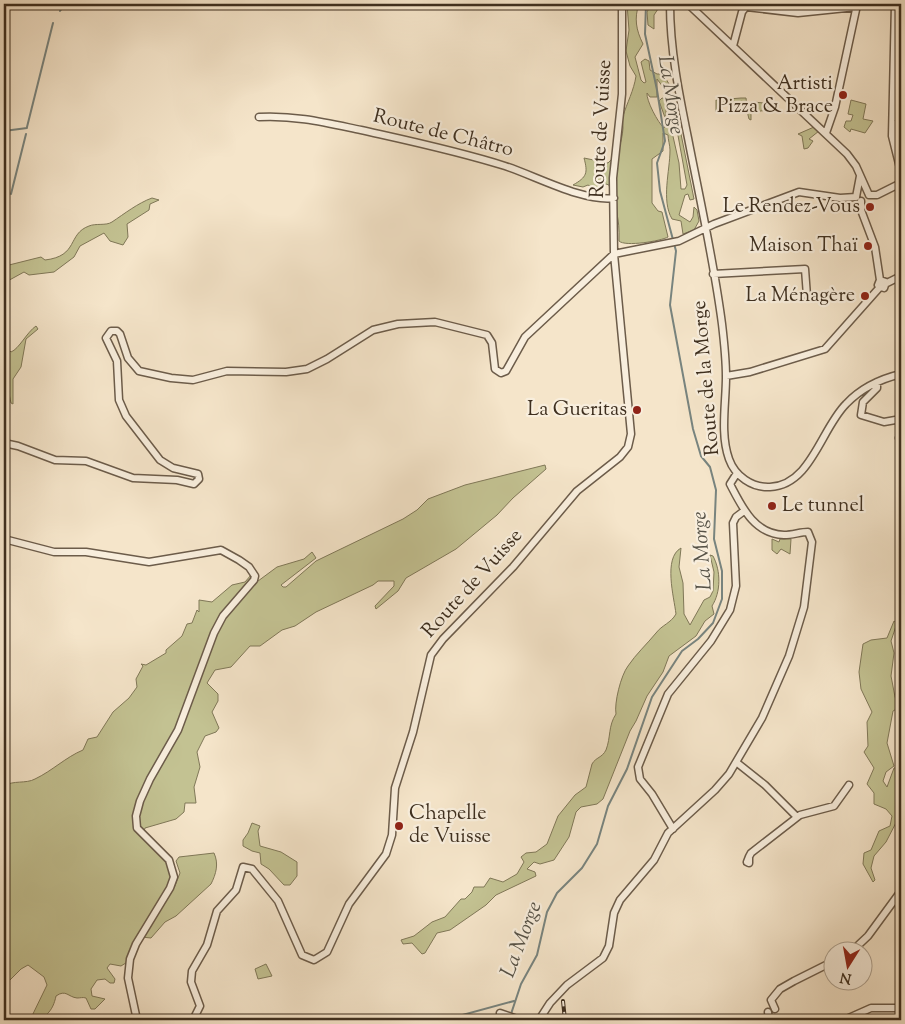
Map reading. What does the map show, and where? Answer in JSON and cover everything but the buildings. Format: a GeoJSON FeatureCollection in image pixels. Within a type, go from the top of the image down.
{"type":"FeatureCollection","features":[{"type":"Feature","properties":{"kind":"street","name":"Route de Vuisse"},"geometry":{"type":"LineString","coordinates":[[193,1020],[200,1006],[191,980],[193,968],[207,942],[217,911],[236,890],[239,872],[243,867],[252,869],[277,898],[302,955],[314,960],[327,952],[348,904],[380,862],[390,844],[394,788],[413,732],[432,655],[443,638],[513,567],[578,491],[620,457],[628,447],[631,434],[614,254],[612,178],[622,94],[622,4]]}},
{"type":"Feature","properties":{"kind":"street","name":"Route de la Morge"},"geometry":{"type":"LineString","coordinates":[[670,4],[672,40],[680,98],[722,323],[726,376],[726,451],[737,473],[748,482],[762,487],[782,485],[792,480],[806,466],[841,409],[859,392],[877,382],[901,374]]}},
{"type":"Feature","properties":{"kind":"street"},"geometry":{"type":"LineString","coordinates":[[4,443],[18,446],[55,460],[86,461],[134,478],[177,480],[194,484],[199,479],[198,474],[173,468],[160,460],[123,410],[118,392],[118,361],[106,338],[111,331],[117,331],[120,334],[128,358],[139,371],[171,378],[193,380],[227,371],[298,372],[317,365],[373,330],[398,324],[435,322],[486,335],[492,343],[495,369],[501,373],[506,371],[525,337],[614,254],[679,241],[705,228],[799,192],[840,198],[858,196],[867,200],[868,193],[852,160],[688,4]]}},
{"type":"Feature","properties":{"kind":"street"},"geometry":{"type":"LineString","coordinates":[[895,4],[893,143],[901,172]]}},
{"type":"Feature","properties":{"kind":"street"},"geometry":{"type":"LineString","coordinates":[[733,46],[742,12],[746,7],[798,13],[856,5],[835,107],[826,134]]}},
{"type":"Feature","properties":{"kind":"street","name":"Route de Châtro"},"geometry":{"type":"LineString","coordinates":[[259,117],[278,116],[314,119],[429,144],[511,168],[572,190],[606,199],[614,198]]}},
{"type":"Feature","properties":{"kind":"street"},"geometry":{"type":"LineString","coordinates":[[893,118],[901,116]]}},
{"type":"Feature","properties":{"kind":"street"},"geometry":{"type":"LineString","coordinates":[[860,174],[858,196],[861,210],[875,247],[882,284]]}},
{"type":"Feature","properties":{"kind":"street"},"geometry":{"type":"LineString","coordinates":[[858,196],[862,188],[868,193],[877,195],[901,184]]}},
{"type":"Feature","properties":{"kind":"street"},"geometry":{"type":"LineString","coordinates":[[713,274],[805,269],[807,296]]}},
{"type":"Feature","properties":{"kind":"street"},"geometry":{"type":"LineString","coordinates":[[726,376],[750,372],[825,349],[882,284],[901,276]]}},
{"type":"Feature","properties":{"kind":"street"},"geometry":{"type":"LineString","coordinates":[[877,382],[877,388],[861,406],[861,415],[884,422],[901,419]]}},
{"type":"Feature","properties":{"kind":"street"},"geometry":{"type":"LineString","coordinates":[[901,434],[899,438],[901,442]]}},
{"type":"Feature","properties":{"kind":"street"},"geometry":{"type":"LineString","coordinates":[[539,1020],[563,988],[603,958],[609,946],[614,913],[620,900],[654,860],[663,840],[715,790],[736,762],[777,686],[797,633],[805,598],[812,542],[808,532],[788,535],[774,533],[752,520],[744,512],[730,484],[737,473]]}},
{"type":"Feature","properties":{"kind":"street"},"geometry":{"type":"LineString","coordinates":[[673,829],[652,794],[640,779],[638,767],[668,694],[711,641],[730,610],[736,586],[733,523],[736,517],[744,512]]}},
{"type":"Feature","properties":{"kind":"street"},"geometry":{"type":"LineString","coordinates":[[4,539],[54,552],[86,552],[149,562],[221,550],[250,567],[255,576],[223,616],[214,633],[178,730],[150,779],[137,811],[137,828],[168,860],[174,878],[170,888],[136,944],[130,959],[128,978],[137,1020]]}},
{"type":"Feature","properties":{"kind":"street"},"geometry":{"type":"LineString","coordinates":[[736,762],[765,786],[797,817]]}},
{"type":"Feature","properties":{"kind":"street"},"geometry":{"type":"LineString","coordinates":[[749,858],[763,842],[797,817],[834,806],[849,785]]}},
{"type":"Feature","properties":{"kind":"street"},"geometry":{"type":"LineString","coordinates":[[862,942],[901,891]]}},
{"type":"Feature","properties":{"kind":"street"},"geometry":{"type":"LineString","coordinates":[[775,1009],[771,1000],[780,989],[822,967]]}},
{"type":"Feature","properties":{"kind":"street"},"geometry":{"type":"LineString","coordinates":[[844,1020],[871,1008],[901,1008]]}},
{"type":"Feature","properties":{"kind":"street"},"geometry":{"type":"LineString","coordinates":[[768,1012],[769,1020]]}},
{"type":"Feature","properties":{"kind":"street"},"geometry":{"type":"LineString","coordinates":[[502,1014],[517,1019]]}},
{"type":"Feature","properties":{"kind":"shaded area"},"geometry":{"type":"Polygon","coordinates":[[[627,4],[639,4],[636,24],[643,44],[635,57],[641,80],[644,83],[646,82],[641,62],[645,59],[649,61],[650,70],[657,74],[663,74],[672,89],[671,92],[666,91],[657,79],[657,97],[650,97],[647,93],[647,96],[653,111],[664,128],[667,123],[659,101],[662,98],[666,99],[666,118],[670,123],[679,163],[681,189],[685,189],[687,185],[675,119],[677,114],[694,199],[690,200],[688,194],[685,195],[679,215],[690,222],[693,217],[694,207],[697,210],[699,221],[694,230],[683,234],[681,221],[672,219],[667,203],[670,148],[668,135],[663,133],[663,151],[652,159],[652,203],[658,211],[662,212],[668,237],[651,242],[623,243],[619,241],[618,219],[609,185],[606,184],[599,191],[588,185],[583,187],[573,185],[584,177],[586,167],[584,158],[608,163],[617,152],[620,143],[623,116],[636,76],[630,66],[626,51],[629,30],[627,4]]]}},
{"type":"Feature","properties":{"kind":"shaded area"},"geometry":{"type":"Polygon","coordinates":[[[651,4],[658,4],[658,9],[654,15],[654,29],[648,25],[647,12],[651,4]]]}},
{"type":"Feature","properties":{"kind":"shaded area"},"geometry":{"type":"Polygon","coordinates":[[[746,98],[747,107],[742,114],[741,102],[722,103],[722,113],[716,112],[716,100],[746,98]]]}},
{"type":"Feature","properties":{"kind":"shaded area"},"geometry":{"type":"Polygon","coordinates":[[[851,100],[866,104],[863,119],[873,121],[865,133],[851,129],[850,132],[844,127],[846,121],[851,121],[853,115],[848,114],[851,100]]]}},
{"type":"Feature","properties":{"kind":"shaded area"},"geometry":{"type":"Polygon","coordinates":[[[753,102],[764,103],[770,110],[751,112],[751,120],[747,111],[753,102]]]}},
{"type":"Feature","properties":{"kind":"shaded area"},"geometry":{"type":"Polygon","coordinates":[[[814,127],[819,131],[809,139],[813,141],[808,148],[804,149],[802,136],[798,134],[814,127]]]}},
{"type":"Feature","properties":{"kind":"shaded area"},"geometry":{"type":"Polygon","coordinates":[[[152,198],[159,200],[150,204],[149,210],[127,224],[128,237],[123,245],[110,241],[104,233],[80,246],[74,257],[54,272],[29,275],[24,272],[4,283],[4,275],[9,265],[41,257],[45,260],[56,258],[68,250],[82,230],[92,225],[110,223],[152,198]]]}},
{"type":"Feature","properties":{"kind":"shaded area"},"geometry":{"type":"Polygon","coordinates":[[[36,326],[38,329],[26,339],[21,367],[13,379],[13,404],[11,403],[8,389],[4,389],[4,345],[11,352],[36,326]]]}},
{"type":"Feature","properties":{"kind":"shaded area"},"geometry":{"type":"Polygon","coordinates":[[[545,465],[546,469],[497,515],[456,549],[406,578],[398,591],[376,609],[375,606],[394,586],[394,581],[378,581],[316,612],[295,626],[282,630],[260,646],[250,646],[231,667],[215,670],[207,683],[218,694],[218,701],[212,712],[219,728],[216,732],[205,736],[197,752],[200,767],[194,787],[196,803],[185,803],[184,812],[176,819],[145,828],[142,837],[167,863],[174,888],[180,873],[176,861],[179,857],[214,853],[216,869],[211,884],[176,916],[165,922],[151,938],[141,937],[129,961],[121,966],[110,964],[107,968],[115,979],[114,983],[110,983],[105,979],[97,980],[91,989],[92,996],[105,999],[95,1009],[91,1009],[86,998],[77,998],[62,993],[56,996],[48,1014],[35,1020],[30,1020],[47,985],[44,977],[28,965],[21,969],[4,986],[4,786],[41,776],[83,750],[88,739],[97,737],[113,712],[129,698],[137,687],[136,679],[143,666],[141,664],[146,665],[166,653],[166,650],[182,636],[187,624],[192,623],[197,610],[199,612],[199,600],[212,602],[232,585],[245,582],[251,575],[250,584],[254,584],[277,567],[304,559],[312,552],[316,558],[281,585],[286,587],[316,561],[403,519],[417,510],[428,499],[465,485],[545,465]]]}},
{"type":"Feature","properties":{"kind":"shaded area"},"geometry":{"type":"Polygon","coordinates":[[[772,539],[779,542],[780,539],[791,539],[790,554],[781,549],[777,554],[772,550],[772,539]]]}},
{"type":"Feature","properties":{"kind":"shaded area"},"geometry":{"type":"Polygon","coordinates":[[[681,548],[679,567],[683,583],[684,614],[690,625],[704,600],[710,597],[713,591],[714,572],[710,555],[713,556],[716,562],[719,575],[717,594],[712,606],[714,614],[705,621],[696,636],[669,656],[663,672],[647,696],[630,731],[603,799],[597,804],[581,807],[576,812],[569,837],[554,860],[540,864],[534,862],[527,869],[535,872],[536,876],[496,895],[486,905],[450,930],[437,933],[425,953],[422,954],[412,943],[403,944],[401,940],[414,936],[432,922],[445,917],[461,899],[465,899],[472,892],[474,887],[484,887],[490,878],[503,882],[517,874],[524,862],[521,857],[526,853],[536,852],[547,844],[558,816],[575,795],[586,787],[592,764],[606,750],[625,670],[658,630],[672,620],[676,614],[671,569],[672,560],[681,548]]]}},
{"type":"Feature","properties":{"kind":"shaded area"},"geometry":{"type":"Polygon","coordinates":[[[894,621],[897,623],[891,641],[894,653],[891,676],[895,697],[900,707],[893,711],[887,743],[894,766],[886,772],[883,781],[887,787],[894,768],[901,768],[901,813],[886,842],[874,856],[871,868],[875,880],[873,882],[863,864],[864,853],[871,850],[879,831],[890,826],[892,816],[886,809],[874,804],[874,793],[867,784],[874,768],[864,752],[868,746],[867,722],[872,712],[861,689],[859,672],[863,644],[871,640],[887,638],[894,621]]]}},
{"type":"Feature","properties":{"kind":"shaded area"},"geometry":{"type":"Polygon","coordinates":[[[252,823],[260,826],[258,831],[260,846],[281,852],[297,862],[297,876],[290,885],[284,885],[269,869],[261,864],[260,853],[243,846],[243,840],[252,823]]]}},
{"type":"Feature","properties":{"kind":"shaded area"},"geometry":{"type":"Polygon","coordinates":[[[266,964],[272,976],[258,979],[255,969],[266,964]]]}},
{"type":"Feature","properties":{"kind":"waterway"},"geometry":{"type":"LineString","coordinates":[[60,11],[65,4]]}},
{"type":"Feature","properties":{"kind":"waterway","name":"La Morge"},"geometry":{"type":"LineString","coordinates":[[509,1020],[521,984],[537,955],[547,912],[557,893],[582,868],[597,844],[608,806],[627,769],[652,697],[682,651],[698,639],[713,623],[722,599],[722,571],[714,539],[716,490],[710,467],[701,456],[693,429],[670,305],[676,251],[660,191],[657,163],[665,141],[657,90],[645,34],[646,4]]}},
{"type":"Feature","properties":{"kind":"waterway"},"geometry":{"type":"LineString","coordinates":[[27,127],[53,23]]}},
{"type":"Feature","properties":{"kind":"waterway"},"geometry":{"type":"LineString","coordinates":[[4,131],[27,128]]}},
{"type":"Feature","properties":{"kind":"waterway"},"geometry":{"type":"LineString","coordinates":[[11,194],[26,134]]}},
{"type":"Feature","properties":{"kind":"waterway"},"geometry":{"type":"LineString","coordinates":[[4,204],[9,200]]}},
{"type":"Feature","properties":{"kind":"waterway"},"geometry":{"type":"LineString","coordinates":[[444,1020],[514,1001]]}},
{"type":"Feature","properties":{"kind":"railway"},"geometry":{"type":"LineString","coordinates":[[563,1001],[565,1020]]}},
{"type":"Feature","properties":{"kind":"place","name":"Artisti Pizza & Brace"},"geometry":{"type":"Point","coordinates":[843,95]}},
{"type":"Feature","properties":{"kind":"place","name":"Le Rendez-Vous"},"geometry":{"type":"Point","coordinates":[870,207]}},
{"type":"Feature","properties":{"kind":"place","name":"Maison Thaï"},"geometry":{"type":"Point","coordinates":[868,246]}},
{"type":"Feature","properties":{"kind":"place","name":"La Ménagère"},"geometry":{"type":"Point","coordinates":[865,296]}},
{"type":"Feature","properties":{"kind":"place","name":"La Gueritas"},"geometry":{"type":"Point","coordinates":[637,410]}},
{"type":"Feature","properties":{"kind":"place","name":"Le tunnel"},"geometry":{"type":"Point","coordinates":[772,506]}},
{"type":"Feature","properties":{"kind":"place","name":"Chapelle de Vuisse"},"geometry":{"type":"Point","coordinates":[399,826]}}]}
